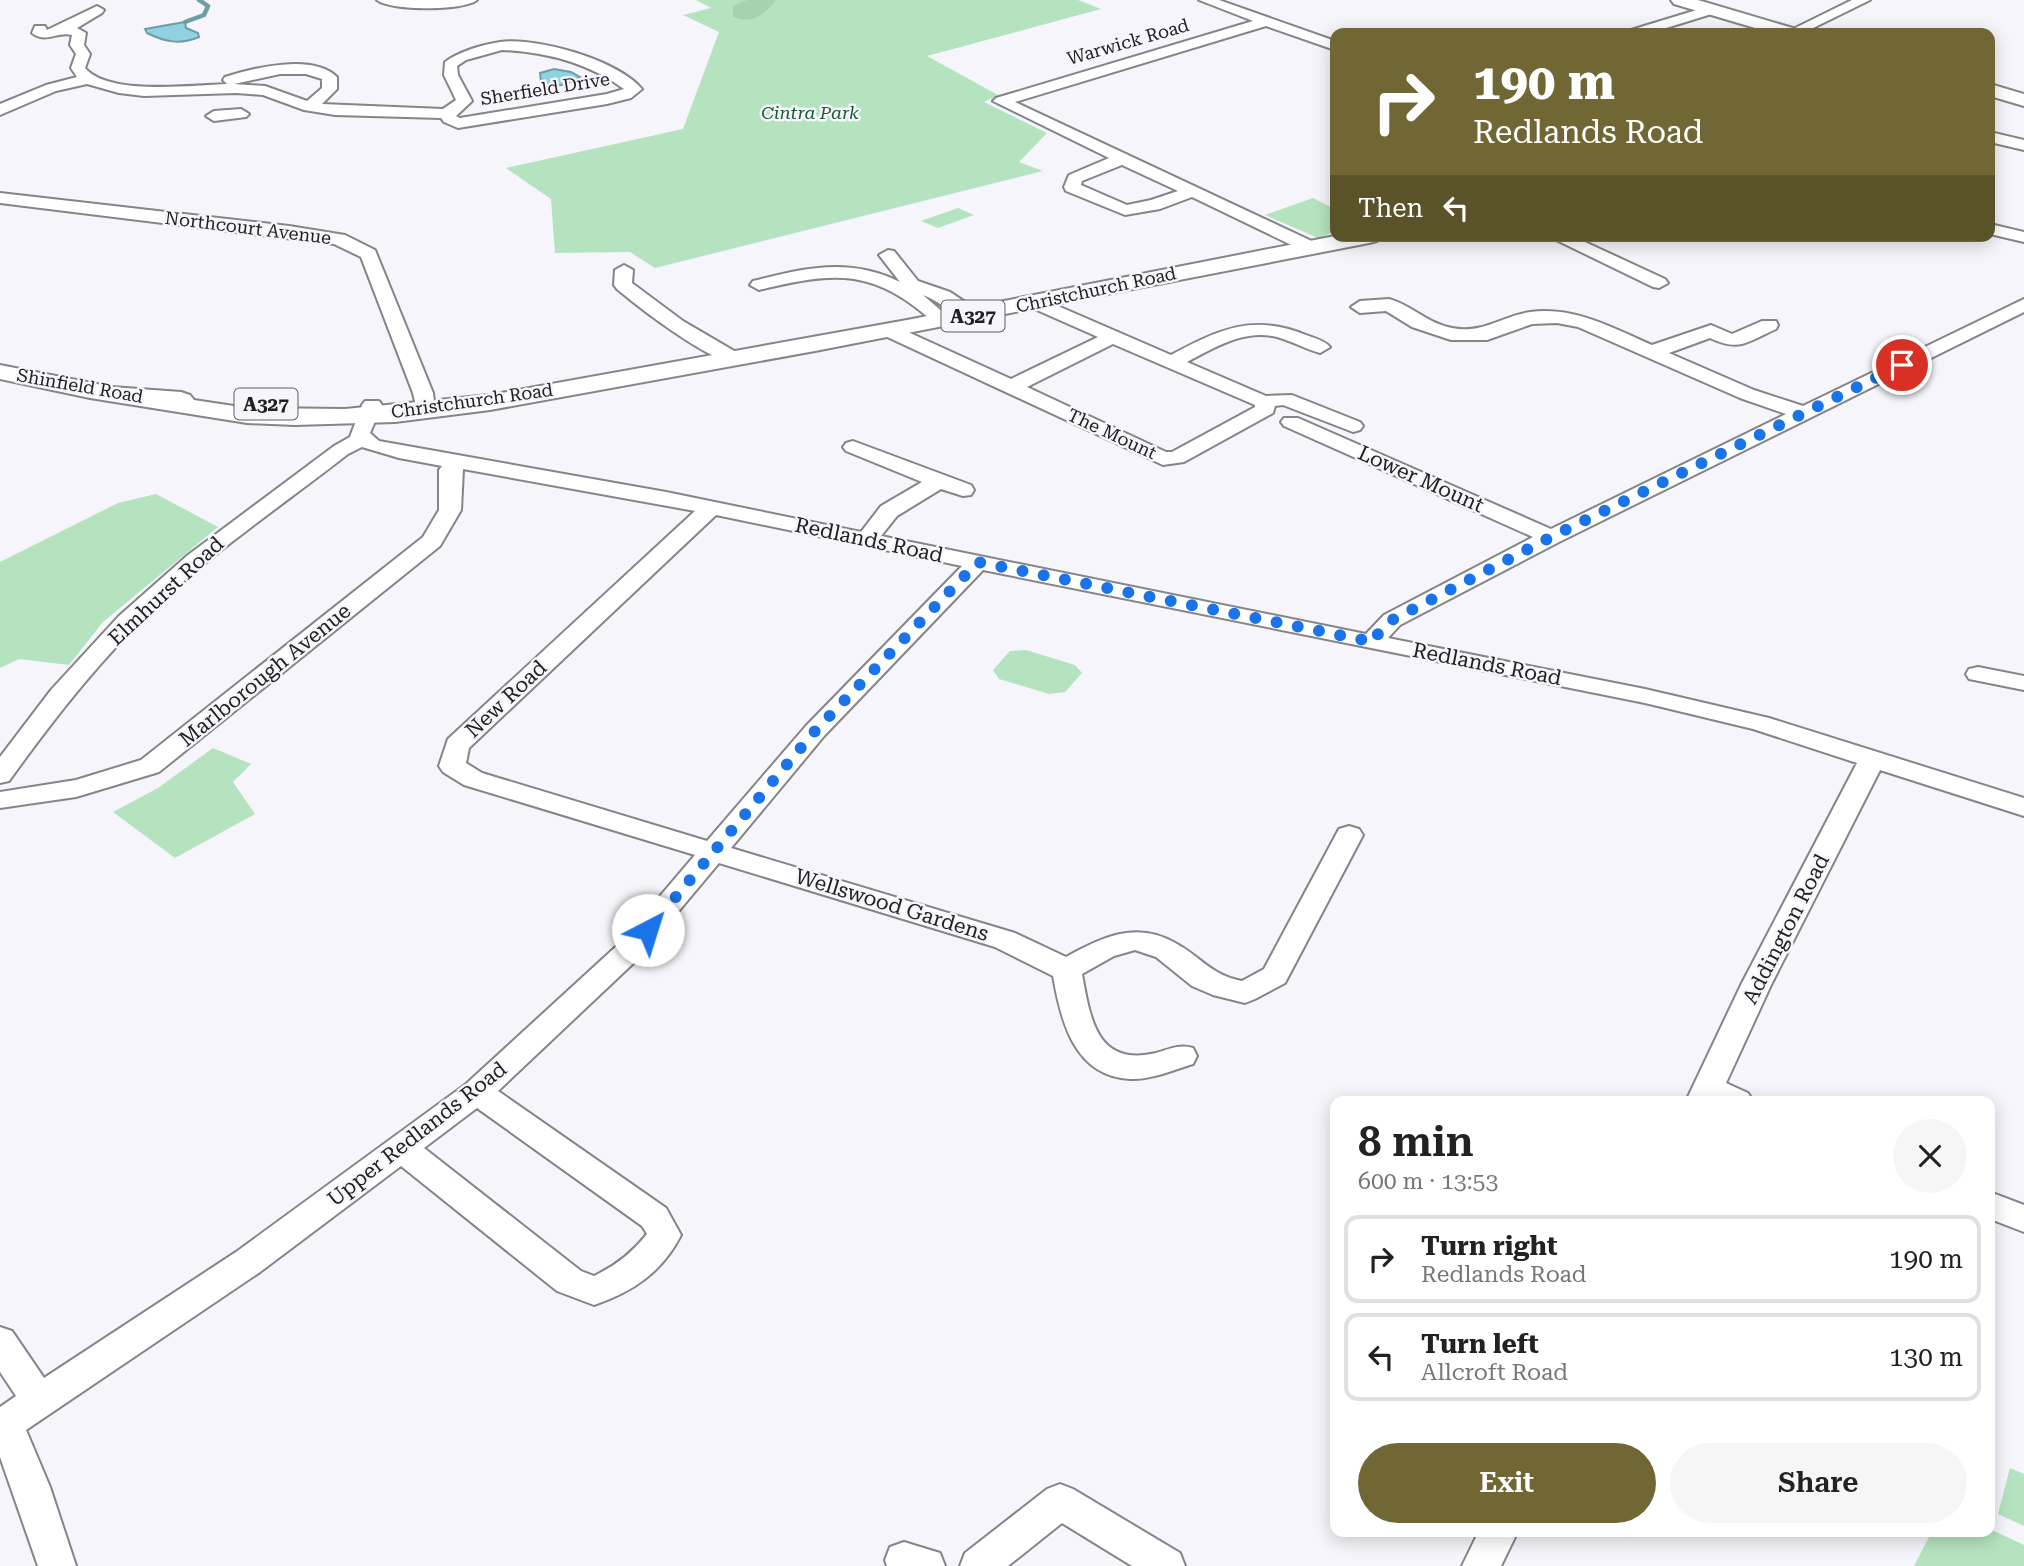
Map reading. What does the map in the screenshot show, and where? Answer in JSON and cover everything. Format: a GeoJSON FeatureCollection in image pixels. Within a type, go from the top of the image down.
{"type":"FeatureCollection","features":[{"type":"Feature","properties":{"kind":"main road"},"geometry":{"type":"LineString","coordinates":[[1680,0],[1775,28]]}},
{"type":"Feature","properties":{"kind":"main road"},"geometry":{"type":"LineString","coordinates":[[1995,91],[2024,100]]}},
{"type":"Feature","properties":{"kind":"main road"},"geometry":{"type":"LineString","coordinates":[[1995,97],[2024,100]]}},
{"type":"Feature","properties":{"kind":"main road","name":"Christchurch Road"},"geometry":{"type":"LineString","coordinates":[[371,410],[533,395],[973,316],[1340,242]]}},
{"type":"Feature","properties":{"kind":"main road","name":"Shinfield Road"},"geometry":{"type":"LineString","coordinates":[[2,374],[159,400],[189,409],[258,415],[371,410]]}},
{"type":"Feature","properties":{"kind":"street"},"geometry":{"type":"LineString","coordinates":[[384,0],[428,4],[470,0]]}},
{"type":"Feature","properties":{"kind":"street"},"geometry":{"type":"LineString","coordinates":[[1206,0],[1330,44]]}},
{"type":"Feature","properties":{"kind":"street"},"geometry":{"type":"LineString","coordinates":[[1802,28],[1863,0]]}},
{"type":"Feature","properties":{"kind":"street"},"geometry":{"type":"LineString","coordinates":[[1652,28],[1713,9]]}},
{"type":"Feature","properties":{"kind":"street"},"geometry":{"type":"LineString","coordinates":[[41,36],[65,29],[97,10]]}},
{"type":"Feature","properties":{"kind":"street","name":"Warwick Road"},"geometry":{"type":"LineString","coordinates":[[1122,159],[1001,101],[1266,22]]}},
{"type":"Feature","properties":{"kind":"street"},"geometry":{"type":"LineString","coordinates":[[65,29],[79,33],[77,45],[83,54],[78,68],[87,79]]}},
{"type":"Feature","properties":{"kind":"street","name":"Sherfield Drive"},"geometry":{"type":"LineString","coordinates":[[0,110],[51,89],[87,79],[132,90],[265,91],[309,107],[377,113],[447,114],[464,101],[451,75],[450,65],[479,50],[502,46],[533,46],[568,55],[627,76],[634,89],[626,95],[607,99],[458,123],[449,119],[447,114]]}},
{"type":"Feature","properties":{"kind":"street","name":"Sherfield Drive"},"geometry":{"type":"LineString","coordinates":[[204,90],[264,72],[292,68],[317,71],[330,77],[329,89],[309,107]]}},
{"type":"Feature","properties":{"kind":"street"},"geometry":{"type":"LineString","coordinates":[[214,116],[241,114]]}},
{"type":"Feature","properties":{"kind":"street"},"geometry":{"type":"LineString","coordinates":[[1995,137],[2024,145]]}},
{"type":"Feature","properties":{"kind":"street"},"geometry":{"type":"LineString","coordinates":[[1194,191],[1154,205],[1125,210],[1072,187],[1075,178],[1122,159],[1194,191],[1312,248]]}},
{"type":"Feature","properties":{"kind":"street","name":"Northcourt Avenue"},"geometry":{"type":"LineString","coordinates":[[0,198],[339,239],[369,254],[425,405]]}},
{"type":"Feature","properties":{"kind":"street"},"geometry":{"type":"LineString","coordinates":[[1995,230],[2024,237]]}},
{"type":"Feature","properties":{"kind":"street"},"geometry":{"type":"LineString","coordinates":[[1571,242],[1660,283]]}},
{"type":"Feature","properties":{"kind":"street"},"geometry":{"type":"LineString","coordinates":[[888,255],[912,285],[943,296],[973,316]]}},
{"type":"Feature","properties":{"kind":"street"},"geometry":{"type":"LineString","coordinates":[[624,270],[623,285],[708,345],[734,359]]}},
{"type":"Feature","properties":{"kind":"street"},"geometry":{"type":"LineString","coordinates":[[759,285],[796,281],[821,271],[854,270],[925,303],[944,321]]}},
{"type":"Feature","properties":{"kind":"street"},"geometry":{"type":"LineString","coordinates":[[1037,303],[1264,402],[1285,399],[1353,426]]}},
{"type":"Feature","properties":{"kind":"street"},"geometry":{"type":"LineString","coordinates":[[1360,307],[1389,305],[1419,323],[1451,334],[1487,334],[1530,318],[1557,317],[1583,322],[1747,394],[1804,413]]}},
{"type":"Feature","properties":{"kind":"street"},"geometry":{"type":"LineString","coordinates":[[1374,642],[1379,632],[1392,620],[1551,537],[2024,305]]}},
{"type":"Feature","properties":{"kind":"street"},"geometry":{"type":"LineString","coordinates":[[1652,352],[1711,331],[1732,341],[1769,325]]}},
{"type":"Feature","properties":{"kind":"street"},"geometry":{"type":"LineString","coordinates":[[1171,362],[1227,334],[1250,328],[1277,331],[1320,347]]}},
{"type":"Feature","properties":{"kind":"street","name":"The Mount"},"geometry":{"type":"LineString","coordinates":[[890,331],[1163,459],[1177,458],[1266,409],[1264,402]]}},
{"type":"Feature","properties":{"kind":"street"},"geometry":{"type":"LineString","coordinates":[[1011,387],[1113,337]]}},
{"type":"Feature","properties":{"kind":"street"},"geometry":{"type":"LineString","coordinates":[[362,439],[359,435],[371,410]]}},
{"type":"Feature","properties":{"kind":"street","name":"Lower Mount"},"geometry":{"type":"LineString","coordinates":[[1291,422],[1551,537]]}},
{"type":"Feature","properties":{"kind":"street","name":"Redlands Road"},"geometry":{"type":"LineString","coordinates":[[362,439],[398,452],[712,507],[1694,706],[1760,723],[2024,807]]}},
{"type":"Feature","properties":{"kind":"street","name":"Elmhurst Road"},"geometry":{"type":"LineString","coordinates":[[0,775],[50,705],[173,578],[220,539],[341,450],[362,439]]}},
{"type":"Feature","properties":{"kind":"street"},"geometry":{"type":"LineString","coordinates":[[853,447],[963,490]]}},
{"type":"Feature","properties":{"kind":"street","name":"Marlborough Avenue"},"geometry":{"type":"LineString","coordinates":[[0,800],[66,793],[113,781],[150,766],[432,541],[450,510],[450,470],[458,462]]}},
{"type":"Feature","properties":{"kind":"street"},"geometry":{"type":"LineString","coordinates":[[867,539],[889,511],[939,481]]}},
{"type":"Feature","properties":{"kind":"street","name":"New Road"},"geometry":{"type":"LineString","coordinates":[[712,507],[457,744],[452,766],[473,779],[713,852]]}},
{"type":"Feature","properties":{"kind":"street","name":"Upper Redlands Road"},"geometry":{"type":"LineString","coordinates":[[2,1426],[248,1262],[477,1092],[631,949],[815,731],[978,562]]}},
{"type":"Feature","properties":{"kind":"street"},"geometry":{"type":"LineString","coordinates":[[1978,674],[2024,683]]}},
{"type":"Feature","properties":{"kind":"street","name":"Addington Road"},"geometry":{"type":"LineString","coordinates":[[1705,1095],[1756,985],[1872,759]]}},
{"type":"Feature","properties":{"kind":"street"},"geometry":{"type":"LineString","coordinates":[[1182,1056],[1156,1066],[1124,1068],[1103,1060],[1086,1045],[1072,1008],[1067,970],[1104,949],[1136,940],[1166,950],[1202,979],[1223,988],[1245,992],[1275,976],[1349,835]]}},
{"type":"Feature","properties":{"kind":"street","name":"Wellswood Gardens"},"geometry":{"type":"LineString","coordinates":[[713,852],[1005,940],[1067,970]]}},
{"type":"Feature","properties":{"kind":"street"},"geometry":{"type":"LineString","coordinates":[[402,1149],[569,1281],[594,1291],[623,1279],[653,1254],[664,1234],[654,1217],[477,1092]]}},
{"type":"Feature","properties":{"kind":"street"},"geometry":{"type":"LineString","coordinates":[[1995,1207],[2024,1219]]}},
{"type":"Feature","properties":{"kind":"street"},"geometry":{"type":"LineString","coordinates":[[0,1342],[40,1402]]}},
{"type":"Feature","properties":{"kind":"street"},"geometry":{"type":"LineString","coordinates":[[2,1426],[31,1487],[57,1566]]}},
{"type":"Feature","properties":{"kind":"street"},"geometry":{"type":"LineString","coordinates":[[979,1566],[1060,1501],[1166,1566]]}},
{"type":"Feature","properties":{"kind":"street"},"geometry":{"type":"LineString","coordinates":[[1481,1566],[1496,1537]]}},
{"type":"Feature","properties":{"kind":"green space","name":"Cintra Park"},"geometry":{"type":"Polygon","coordinates":[[[696,0],[1078,0],[1101,9],[927,56],[998,95],[984,102],[1047,133],[1019,162],[1043,171],[655,268],[630,252],[555,253],[551,199],[506,168],[683,129],[719,32],[683,15],[711,8],[696,0]]]}},
{"type":"Feature","properties":{"kind":"green space"},"geometry":{"type":"Polygon","coordinates":[[[747,0],[776,0],[758,17],[733,17],[733,6],[747,0]]]}},
{"type":"Feature","properties":{"kind":"green space"},"geometry":{"type":"Polygon","coordinates":[[[1313,198],[1330,206],[1330,234],[1318,238],[1265,215],[1313,198]]]}},
{"type":"Feature","properties":{"kind":"green space"},"geometry":{"type":"Polygon","coordinates":[[[958,208],[974,215],[938,228],[921,221],[958,208]]]}},
{"type":"Feature","properties":{"kind":"green space"},"geometry":{"type":"Polygon","coordinates":[[[156,494],[218,527],[103,622],[69,665],[19,659],[0,668],[0,562],[118,503],[156,494]]]}},
{"type":"Feature","properties":{"kind":"green space"},"geometry":{"type":"Polygon","coordinates":[[[1026,650],[1075,665],[1082,673],[1065,692],[1049,694],[999,679],[993,670],[1010,651],[1026,650]]]}},
{"type":"Feature","properties":{"kind":"green space"},"geometry":{"type":"Polygon","coordinates":[[[213,748],[251,764],[233,782],[255,814],[175,858],[113,812],[158,788],[213,748]]]}},
{"type":"Feature","properties":{"kind":"green space"},"geometry":{"type":"Polygon","coordinates":[[[2010,1468],[2024,1474],[2024,1526],[1998,1514],[2010,1468]]]}},
{"type":"Feature","properties":{"kind":"green space"},"geometry":{"type":"Polygon","coordinates":[[[1995,1531],[2024,1545],[2024,1566],[1914,1566],[1929,1537],[1995,1537],[1995,1531]]]}},
{"type":"Feature","properties":{"kind":"water"},"geometry":{"type":"Polygon","coordinates":[[[185,22],[186,28],[198,33],[199,37],[185,41],[166,40],[147,33],[145,29],[185,22]]]}},
{"type":"Feature","properties":{"kind":"water"},"geometry":{"type":"Polygon","coordinates":[[[554,69],[571,72],[580,77],[561,85],[541,82],[540,73],[554,69]]]}},
{"type":"Feature","properties":{"kind":"waterway"},"geometry":{"type":"LineString","coordinates":[[185,22],[204,15],[208,6],[199,0]]}},
{"type":"Feature","properties":{"kind":"route"},"geometry":{"type":"LineString","coordinates":[[648,930],[815,731],[978,562],[1374,642],[1379,632],[1392,620],[1551,537],[1902,365]]}}]}
